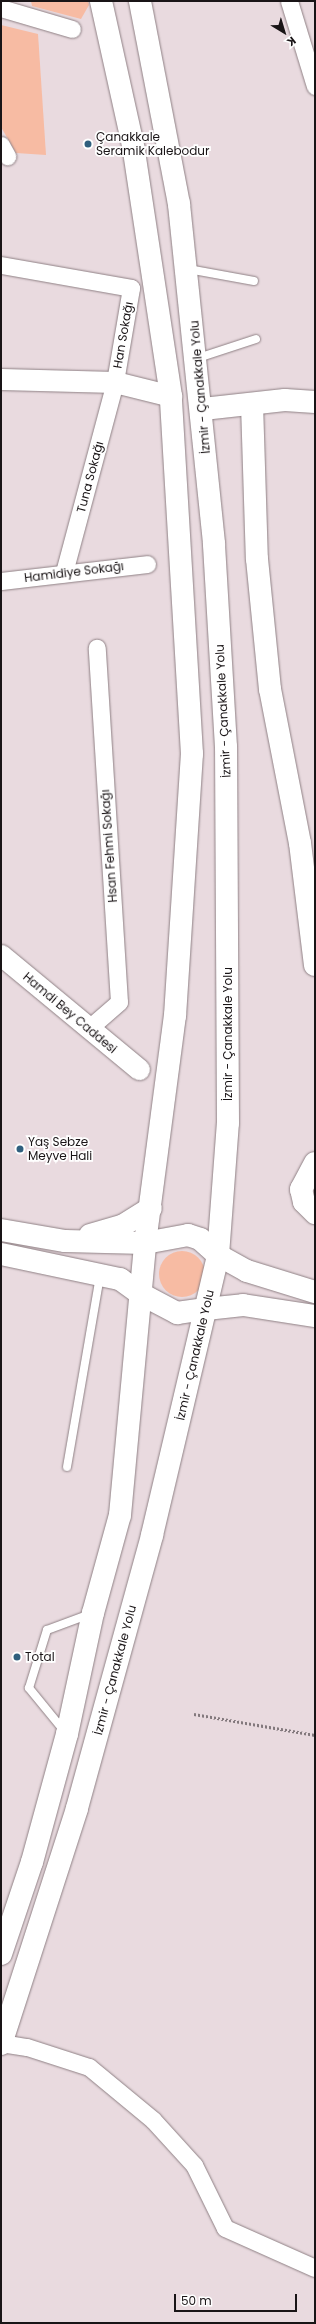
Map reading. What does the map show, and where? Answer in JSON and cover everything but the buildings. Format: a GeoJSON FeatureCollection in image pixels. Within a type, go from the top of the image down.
{"type":"FeatureCollection","features":[{"type":"Feature","properties":{"kind":"main road"},"geometry":{"type":"LineString","coordinates":[[1,1954],[32,1862],[67,1734],[93,1613],[120,1514],[145,1243],[151,1208],[175,1016],[192,754],[171,396],[134,150],[101,1]]}},
{"type":"Feature","properties":{"kind":"main road","name":"İzmir - Çanakkale Yolu"},"geometry":{"type":"LineString","coordinates":[[1,2044],[77,1808],[152,1535],[218,1255],[228,1123],[226,746],[203,409],[188,269],[169,139],[140,1]]}},
{"type":"Feature","properties":{"kind":"main road"},"geometry":{"type":"LineString","coordinates":[[203,409],[252,404],[315,402]]}},
{"type":"Feature","properties":{"kind":"main road"},"geometry":{"type":"LineString","coordinates":[[252,404],[257,559],[270,689],[300,843],[315,965]]}},
{"type":"Feature","properties":{"kind":"main road"},"geometry":{"type":"LineString","coordinates":[[315,1163],[301,1189],[304,1202],[315,1213]]}},
{"type":"Feature","properties":{"kind":"main road"},"geometry":{"type":"LineString","coordinates":[[65,1241],[122,1226],[151,1208]]}},
{"type":"Feature","properties":{"kind":"main road"},"geometry":{"type":"LineString","coordinates":[[1,1230],[65,1241],[145,1243],[188,1235],[200,1239],[218,1255],[247,1271],[315,1292]]}},
{"type":"Feature","properties":{"kind":"main road"},"geometry":{"type":"LineString","coordinates":[[1,1254],[120,1279],[141,1294],[177,1313],[206,1308],[243,1305],[315,1316]]}},
{"type":"Feature","properties":{"kind":"street"},"geometry":{"type":"LineString","coordinates":[[289,1],[315,86]]}},
{"type":"Feature","properties":{"kind":"street"},"geometry":{"type":"LineString","coordinates":[[1,8],[24,8],[72,29]]}},
{"type":"Feature","properties":{"kind":"street","name":"Han Sokağı"},"geometry":{"type":"LineString","coordinates":[[1,265],[131,288],[115,382]]}},
{"type":"Feature","properties":{"kind":"street"},"geometry":{"type":"LineString","coordinates":[[2,383],[115,382],[171,396]]}},
{"type":"Feature","properties":{"kind":"street","name":"Tuna Sokağı"},"geometry":{"type":"LineString","coordinates":[[64,573],[115,382]]}},
{"type":"Feature","properties":{"kind":"street","name":"Hamidiye Sokağı"},"geometry":{"type":"LineString","coordinates":[[1,581],[147,564]]}},
{"type":"Feature","properties":{"kind":"street","name":"Hsan Fehmi Sokağı"},"geometry":{"type":"LineString","coordinates":[[88,1029],[119,1002],[97,648]]}},
{"type":"Feature","properties":{"kind":"street","name":"Hamdi Bey Caddesi"},"geometry":{"type":"LineString","coordinates":[[1,955],[88,1029],[139,1069]]}},
{"type":"Feature","properties":{"kind":"street"},"geometry":{"type":"LineString","coordinates":[[1,2044],[27,2047],[89,2068],[154,2120],[194,2164],[225,2228],[315,2268]]}},
{"type":"Feature","properties":{"kind":"lane"},"geometry":{"type":"LineString","coordinates":[[188,269],[254,281]]}},
{"type":"Feature","properties":{"kind":"lane"},"geometry":{"type":"LineString","coordinates":[[198,358],[256,339]]}},
{"type":"Feature","properties":{"kind":"lane"},"geometry":{"type":"LineString","coordinates":[[67,1467],[100,1275]]}},
{"type":"Feature","properties":{"kind":"lane"},"geometry":{"type":"LineString","coordinates":[[67,1734],[29,1688],[47,1630],[93,1613]]}},
{"type":"Feature","properties":{"kind":"path"},"geometry":{"type":"LineString","coordinates":[[194,1714],[315,1735]]}},
{"type":"Feature","properties":{"kind":"shaded area"},"geometry":{"type":"Polygon","coordinates":[[[31,1],[88,1],[89,5],[81,19],[32,6],[31,1]]]}},
{"type":"Feature","properties":{"kind":"shaded area"},"geometry":{"type":"Polygon","coordinates":[[[1,25],[38,34],[46,155],[16,153],[1,127],[1,25]]]}},
{"type":"Feature","properties":{"kind":"shaded area"},"geometry":{"type":"Polygon","coordinates":[[[178,1251],[186,1251],[195,1255],[201,1261],[205,1274],[201,1287],[195,1293],[186,1297],[178,1297],[169,1293],[163,1287],[159,1278],[159,1270],[163,1261],[169,1255],[178,1251]]]}},
{"type":"Feature","properties":{"kind":"place","name":"Çanakkale Seramik Kalebodur"},"geometry":{"type":"Point","coordinates":[88,144]}},
{"type":"Feature","properties":{"kind":"place","name":"Yaş Sebze Meyve Hali"},"geometry":{"type":"Point","coordinates":[20,1149]}},
{"type":"Feature","properties":{"kind":"place","name":"Total"},"geometry":{"type":"Point","coordinates":[17,1657]}}]}
